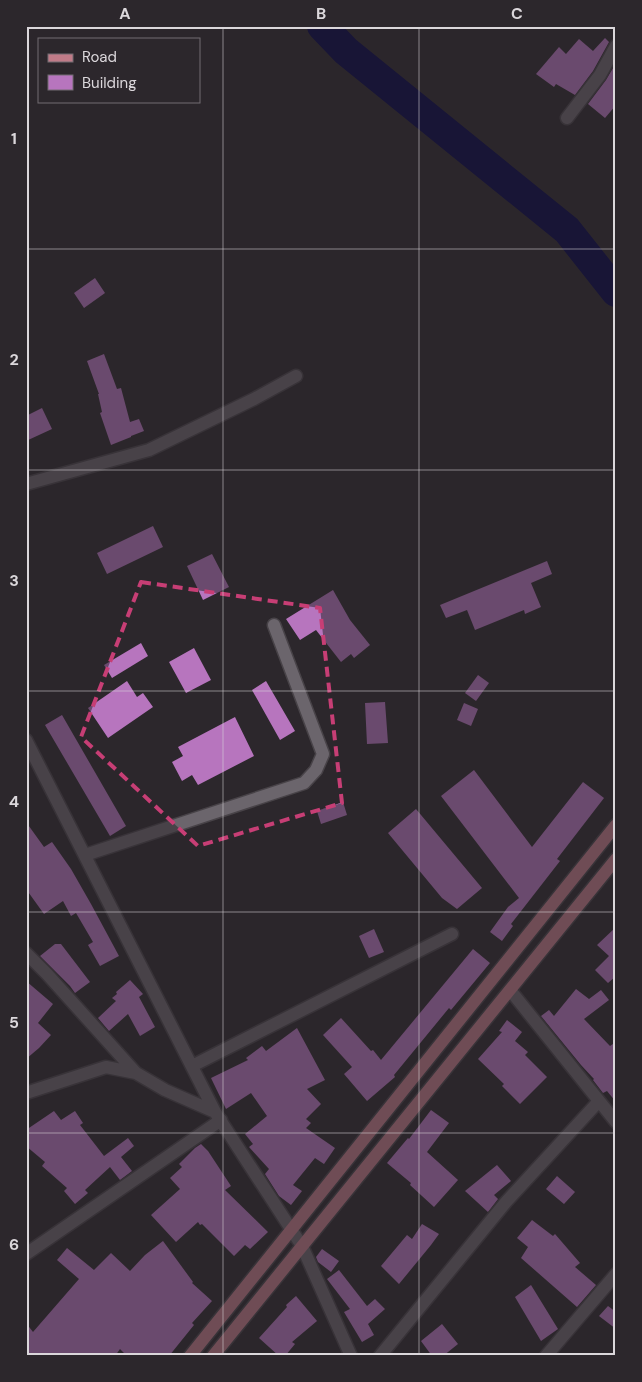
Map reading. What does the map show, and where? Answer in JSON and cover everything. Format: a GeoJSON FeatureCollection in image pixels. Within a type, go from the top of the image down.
{"type":"FeatureCollection","features":[{"type":"Feature","properties":{"kind":"main road"},"geometry":{"type":"LineString","coordinates":[[190,1356],[616,825]]}},
{"type":"Feature","properties":{"kind":"main road"},"geometry":{"type":"LineString","coordinates":[[213,1356],[616,858]]}},
{"type":"Feature","properties":{"kind":"street"},"geometry":{"type":"LineString","coordinates":[[568,118],[600,75],[616,46]]}},
{"type":"Feature","properties":{"kind":"street"},"geometry":{"type":"LineString","coordinates":[[26,484],[149,450],[254,399],[296,376]]}},
{"type":"Feature","properties":{"kind":"street"},"geometry":{"type":"LineString","coordinates":[[85,855],[304,783],[316,770],[323,754],[274,625]]}},
{"type":"Feature","properties":{"kind":"street"},"geometry":{"type":"LineString","coordinates":[[26,740],[218,1116],[302,1246],[352,1356]]}},
{"type":"Feature","properties":{"kind":"street"},"geometry":{"type":"LineString","coordinates":[[192,1066],[452,934]]}},
{"type":"Feature","properties":{"kind":"street"},"geometry":{"type":"LineString","coordinates":[[26,953],[136,1073],[165,1090],[218,1116]]}},
{"type":"Feature","properties":{"kind":"street"},"geometry":{"type":"LineString","coordinates":[[510,990],[616,1122]]}},
{"type":"Feature","properties":{"kind":"street"},"geometry":{"type":"LineString","coordinates":[[26,1093],[106,1067],[136,1073]]}},
{"type":"Feature","properties":{"kind":"street"},"geometry":{"type":"LineString","coordinates":[[380,1356],[506,1202],[599,1101]]}},
{"type":"Feature","properties":{"kind":"street"},"geometry":{"type":"LineString","coordinates":[[26,1254],[218,1116]]}},
{"type":"Feature","properties":{"kind":"street"},"geometry":{"type":"LineString","coordinates":[[546,1356],[616,1274]]}},
{"type":"Feature","properties":{"kind":"highlighted area"},"geometry":{"type":"Polygon","coordinates":[[[141,582],[320,608],[342,803],[198,846],[81,737],[141,582]]]}},
{"type":"Feature","properties":{"kind":"building"},"geometry":{"type":"Polygon","coordinates":[[[605,38],[609,42],[593,71],[575,95],[556,84],[554,87],[536,74],[559,47],[566,54],[579,39],[593,51],[605,38]]]}},
{"type":"Feature","properties":{"kind":"building"},"geometry":{"type":"Polygon","coordinates":[[[616,63],[616,105],[605,118],[588,104],[616,63]]]}},
{"type":"Feature","properties":{"kind":"building"},"geometry":{"type":"Polygon","coordinates":[[[95,278],[105,293],[84,308],[74,293],[95,278]]]}},
{"type":"Feature","properties":{"kind":"building"},"geometry":{"type":"Polygon","coordinates":[[[104,354],[117,389],[121,388],[130,422],[139,419],[144,431],[111,445],[100,413],[102,412],[99,394],[87,361],[104,354]]]}},
{"type":"Feature","properties":{"kind":"building"},"geometry":{"type":"Polygon","coordinates":[[[42,408],[52,429],[26,441],[26,416],[42,408]]]}},
{"type":"Feature","properties":{"kind":"building"},"geometry":{"type":"Polygon","coordinates":[[[153,526],[163,547],[107,574],[97,553],[153,526]]]}},
{"type":"Feature","properties":{"kind":"building"},"geometry":{"type":"Polygon","coordinates":[[[212,554],[229,587],[203,600],[187,566],[212,554]]]}},
{"type":"Feature","properties":{"kind":"building"},"geometry":{"type":"Polygon","coordinates":[[[547,561],[552,574],[531,583],[541,607],[525,614],[524,610],[475,630],[467,610],[446,618],[440,605],[547,561]]]}},
{"type":"Feature","properties":{"kind":"building"},"geometry":{"type":"Polygon","coordinates":[[[333,590],[350,620],[370,645],[354,658],[351,654],[341,662],[316,630],[300,640],[286,619],[333,590]]]}},
{"type":"Feature","properties":{"kind":"building"},"geometry":{"type":"Polygon","coordinates":[[[141,643],[148,656],[112,678],[104,665],[141,643]]]}},
{"type":"Feature","properties":{"kind":"building"},"geometry":{"type":"Polygon","coordinates":[[[194,648],[211,680],[186,693],[169,662],[194,648]]]}},
{"type":"Feature","properties":{"kind":"building"},"geometry":{"type":"Polygon","coordinates":[[[478,675],[489,683],[476,701],[465,693],[478,675]]]}},
{"type":"Feature","properties":{"kind":"building"},"geometry":{"type":"Polygon","coordinates":[[[127,681],[137,697],[143,693],[153,707],[108,738],[88,708],[127,681]]]}},
{"type":"Feature","properties":{"kind":"building"},"geometry":{"type":"Polygon","coordinates":[[[266,681],[295,731],[280,740],[252,690],[266,681]]]}},
{"type":"Feature","properties":{"kind":"building"},"geometry":{"type":"Polygon","coordinates":[[[385,702],[388,743],[367,744],[365,703],[385,702]]]}},
{"type":"Feature","properties":{"kind":"building"},"geometry":{"type":"Polygon","coordinates":[[[464,703],[478,709],[471,726],[457,720],[464,703]]]}},
{"type":"Feature","properties":{"kind":"building"},"geometry":{"type":"Polygon","coordinates":[[[62,715],[126,826],[110,836],[45,725],[62,715]]]}},
{"type":"Feature","properties":{"kind":"building"},"geometry":{"type":"Polygon","coordinates":[[[235,717],[254,756],[198,785],[192,775],[182,781],[172,762],[183,756],[178,747],[235,717]]]}},
{"type":"Feature","properties":{"kind":"building"},"geometry":{"type":"Polygon","coordinates":[[[474,770],[532,847],[583,782],[604,798],[557,859],[560,861],[511,924],[513,926],[502,941],[490,932],[508,907],[519,898],[441,796],[474,770]]]}},
{"type":"Feature","properties":{"kind":"building"},"geometry":{"type":"Polygon","coordinates":[[[343,802],[347,815],[321,824],[317,811],[343,802]]]}},
{"type":"Feature","properties":{"kind":"building"},"geometry":{"type":"Polygon","coordinates":[[[416,809],[482,888],[457,909],[442,898],[388,833],[416,809]]]}},
{"type":"Feature","properties":{"kind":"building"},"geometry":{"type":"Polygon","coordinates":[[[26,822],[44,847],[52,842],[71,869],[119,956],[100,966],[88,945],[93,942],[76,913],[71,916],[63,901],[44,914],[26,889],[26,822]]]}},
{"type":"Feature","properties":{"kind":"building"},"geometry":{"type":"Polygon","coordinates":[[[616,927],[616,976],[608,983],[595,970],[609,956],[597,945],[616,927]]]}},
{"type":"Feature","properties":{"kind":"building"},"geometry":{"type":"Polygon","coordinates":[[[374,929],[384,952],[369,958],[359,936],[374,929]]]}},
{"type":"Feature","properties":{"kind":"building"},"geometry":{"type":"Polygon","coordinates":[[[55,944],[61,944],[90,982],[75,993],[40,956],[55,944]]]}},
{"type":"Feature","properties":{"kind":"building"},"geometry":{"type":"Polygon","coordinates":[[[473,949],[490,963],[451,1010],[449,1008],[394,1075],[395,1077],[367,1101],[344,1074],[352,1067],[323,1035],[341,1018],[381,1060],[473,949]]]}},
{"type":"Feature","properties":{"kind":"building"},"geometry":{"type":"Polygon","coordinates":[[[130,980],[143,994],[139,997],[155,1027],[140,1036],[128,1014],[109,1031],[98,1018],[116,1001],[112,998],[117,994],[116,992],[130,980]]]}},
{"type":"Feature","properties":{"kind":"building"},"geometry":{"type":"Polygon","coordinates":[[[26,981],[53,1004],[38,1023],[51,1035],[26,1059],[26,981]]]}},
{"type":"Feature","properties":{"kind":"building"},"geometry":{"type":"Polygon","coordinates":[[[576,989],[589,999],[601,990],[609,1000],[584,1019],[610,1046],[616,1042],[616,1102],[607,1091],[603,1093],[594,1079],[541,1016],[549,1010],[554,1016],[576,989]]]}},
{"type":"Feature","properties":{"kind":"building"},"geometry":{"type":"Polygon","coordinates":[[[507,1020],[522,1032],[515,1041],[528,1052],[525,1055],[547,1077],[520,1104],[502,1086],[504,1084],[478,1059],[502,1032],[499,1031],[507,1020]]]}},
{"type":"Feature","properties":{"kind":"building"},"geometry":{"type":"Polygon","coordinates":[[[297,1028],[325,1080],[307,1089],[321,1104],[306,1119],[311,1123],[306,1128],[335,1148],[324,1164],[315,1158],[293,1185],[302,1191],[291,1205],[279,1196],[265,1174],[269,1169],[249,1147],[253,1144],[245,1134],[267,1116],[251,1093],[226,1109],[211,1078],[248,1060],[246,1058],[262,1046],[266,1051],[297,1028]]]}},
{"type":"Feature","properties":{"kind":"building"},"geometry":{"type":"Polygon","coordinates":[[[431,1110],[449,1123],[427,1152],[458,1180],[434,1207],[410,1185],[411,1183],[387,1163],[409,1139],[431,1110]]]}},
{"type":"Feature","properties":{"kind":"building"},"geometry":{"type":"Polygon","coordinates":[[[54,1111],[61,1120],[75,1111],[83,1123],[80,1125],[104,1156],[128,1138],[134,1146],[121,1157],[132,1171],[120,1180],[110,1167],[85,1190],[88,1193],[75,1204],[64,1191],[67,1188],[42,1166],[45,1162],[26,1146],[26,1130],[54,1111]]]}},
{"type":"Feature","properties":{"kind":"building"},"geometry":{"type":"Polygon","coordinates":[[[201,1144],[208,1151],[231,1186],[225,1190],[268,1232],[250,1249],[245,1245],[234,1256],[198,1222],[176,1242],[151,1215],[180,1189],[170,1178],[182,1167],[179,1164],[201,1144]]]}},
{"type":"Feature","properties":{"kind":"building"},"geometry":{"type":"Polygon","coordinates":[[[497,1165],[511,1181],[494,1195],[498,1199],[488,1212],[465,1191],[497,1165]]]}},
{"type":"Feature","properties":{"kind":"building"},"geometry":{"type":"Polygon","coordinates":[[[557,1176],[575,1192],[564,1204],[546,1189],[557,1176]]]}},
{"type":"Feature","properties":{"kind":"building"},"geometry":{"type":"Polygon","coordinates":[[[532,1220],[553,1236],[555,1234],[580,1263],[575,1267],[596,1285],[577,1307],[521,1258],[528,1247],[517,1238],[532,1220]]]}},
{"type":"Feature","properties":{"kind":"building"},"geometry":{"type":"Polygon","coordinates":[[[422,1224],[439,1234],[399,1284],[381,1266],[407,1235],[412,1239],[422,1224]]]}},
{"type":"Feature","properties":{"kind":"building"},"geometry":{"type":"Polygon","coordinates":[[[163,1241],[192,1283],[212,1301],[192,1323],[194,1325],[169,1356],[127,1356],[120,1349],[115,1356],[26,1356],[26,1323],[33,1332],[79,1279],[57,1260],[67,1248],[94,1270],[111,1253],[130,1271],[145,1255],[163,1241]]]}},
{"type":"Feature","properties":{"kind":"building"},"geometry":{"type":"Polygon","coordinates":[[[322,1249],[339,1261],[331,1272],[318,1262],[316,1257],[322,1249]]]}},
{"type":"Feature","properties":{"kind":"building"},"geometry":{"type":"Polygon","coordinates":[[[339,1270],[367,1306],[375,1299],[385,1309],[368,1324],[374,1335],[362,1342],[344,1312],[350,1309],[327,1279],[339,1270]]]}},
{"type":"Feature","properties":{"kind":"building"},"geometry":{"type":"Polygon","coordinates":[[[531,1285],[558,1329],[541,1341],[515,1297],[531,1285]]]}},
{"type":"Feature","properties":{"kind":"building"},"geometry":{"type":"Polygon","coordinates":[[[296,1296],[317,1321],[292,1342],[295,1344],[285,1356],[279,1356],[259,1338],[287,1307],[286,1305],[296,1296]]]}},
{"type":"Feature","properties":{"kind":"building"},"geometry":{"type":"Polygon","coordinates":[[[608,1306],[616,1312],[616,1329],[599,1316],[608,1306]]]}},
{"type":"Feature","properties":{"kind":"building"},"geometry":{"type":"Polygon","coordinates":[[[442,1324],[458,1344],[443,1356],[432,1356],[421,1341],[442,1324]]]}},
{"type":"Feature","properties":{"kind":"waterway"},"geometry":{"type":"LineString","coordinates":[[322,26],[346,51],[567,230],[616,292]]}}]}
